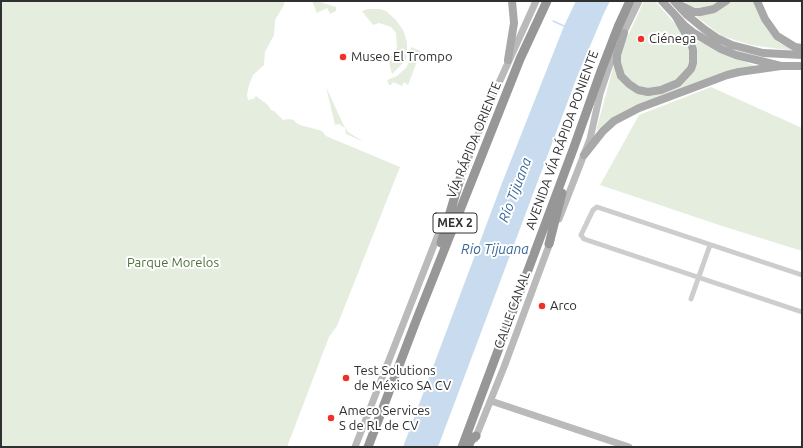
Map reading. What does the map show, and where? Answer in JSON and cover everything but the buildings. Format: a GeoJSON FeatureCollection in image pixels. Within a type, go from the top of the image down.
{"type":"FeatureCollection","features":[{"type":"Feature","properties":{"kind":"highway","name":"VÍA RÁPIDA ORIENTE"},"geometry":{"type":"LineString","coordinates":[[368,447],[416,321],[520,59],[547,1]]}},
{"type":"Feature","properties":{"kind":"highway","name":"AVENIDA VÍA RÁPIDA PONIENTE"},"geometry":{"type":"LineString","coordinates":[[462,447],[601,71],[630,1]]}},
{"type":"Feature","properties":{"kind":"highway"},"geometry":{"type":"LineString","coordinates":[[549,244],[574,147]]}},
{"type":"Feature","properties":{"kind":"highway"},"geometry":{"type":"LineString","coordinates":[[416,321],[424,289],[445,229],[460,179]]}},
{"type":"Feature","properties":{"kind":"highway"},"geometry":{"type":"LineString","coordinates":[[468,447],[472,438],[476,436]]}},
{"type":"Feature","properties":{"kind":"main road"},"geometry":{"type":"LineString","coordinates":[[508,60],[514,23],[512,1]]}},
{"type":"Feature","properties":{"kind":"main road"},"geometry":{"type":"LineString","coordinates":[[355,447],[508,60],[536,1]]}},
{"type":"Feature","properties":{"kind":"main road","name":"CALLE CANAL"},"geometry":{"type":"LineString","coordinates":[[472,447],[491,401],[549,244],[590,139],[600,94],[609,67],[639,1]]}},
{"type":"Feature","properties":{"kind":"main road"},"geometry":{"type":"LineString","coordinates":[[662,1],[694,33],[722,49],[736,55],[781,66]]}},
{"type":"Feature","properties":{"kind":"main road"},"geometry":{"type":"LineString","coordinates":[[674,1],[686,8],[700,12],[714,9],[726,1]]}},
{"type":"Feature","properties":{"kind":"main road"},"geometry":{"type":"LineString","coordinates":[[674,1],[687,15],[717,38],[763,53],[802,55]]}},
{"type":"Feature","properties":{"kind":"main road"},"geometry":{"type":"LineString","coordinates":[[757,1],[765,19],[777,36],[795,47],[802,48]]}},
{"type":"Feature","properties":{"kind":"main road"},"geometry":{"type":"LineString","coordinates":[[624,33],[617,55],[617,63],[621,76],[628,84],[638,90],[648,92],[661,90],[678,83],[691,69],[693,63],[693,50],[689,37],[675,15]]}},
{"type":"Feature","properties":{"kind":"main road"},"geometry":{"type":"LineString","coordinates":[[584,154],[603,131],[614,121],[639,108],[727,75],[781,66],[802,66]]}},
{"type":"Feature","properties":{"kind":"main road"},"geometry":{"type":"LineString","coordinates":[[491,401],[629,447]]}},
{"type":"Feature","properties":{"kind":"street"},"geometry":{"type":"LineString","coordinates":[[802,275],[597,207],[593,210],[582,235],[584,239],[802,312]]}},
{"type":"Feature","properties":{"kind":"street"},"geometry":{"type":"LineString","coordinates":[[691,299],[710,245]]}},
{"type":"Feature","properties":{"kind":"green space","name":"Parque Morelos"},"geometry":{"type":"Polygon","coordinates":[[[1,1],[284,1],[284,5],[275,20],[274,35],[265,52],[264,65],[253,75],[249,85],[247,95],[248,100],[253,99],[256,96],[268,105],[271,110],[283,120],[294,120],[300,125],[322,131],[326,136],[400,167],[337,326],[329,337],[287,447],[1,447],[1,1]]]}},
{"type":"Feature","properties":{"kind":"green space"},"geometry":{"type":"Polygon","coordinates":[[[312,1],[317,1],[336,7],[336,11],[330,14],[327,8],[317,13],[312,1]]]}},
{"type":"Feature","properties":{"kind":"green space"},"geometry":{"type":"Polygon","coordinates":[[[644,1],[655,1],[677,26],[696,40],[755,66],[611,119],[596,131],[613,68],[644,1]]]}},
{"type":"Feature","properties":{"kind":"green space"},"geometry":{"type":"Polygon","coordinates":[[[684,1],[754,1],[767,29],[774,38],[781,44],[802,52],[751,45],[722,36],[698,18],[684,1]]]}},
{"type":"Feature","properties":{"kind":"green space"},"geometry":{"type":"Polygon","coordinates":[[[368,9],[380,9],[386,11],[396,20],[403,30],[407,42],[406,60],[392,74],[388,58],[394,54],[397,48],[396,33],[391,27],[379,23],[373,25],[362,11],[368,9]]]}},
{"type":"Feature","properties":{"kind":"green space"},"geometry":{"type":"Polygon","coordinates":[[[411,47],[421,51],[408,85],[404,82],[402,86],[393,82],[389,85],[387,80],[397,76],[406,68],[411,58],[411,47]]]}},
{"type":"Feature","properties":{"kind":"green space"},"geometry":{"type":"Polygon","coordinates":[[[326,87],[348,132],[364,142],[346,134],[345,128],[339,124],[335,125],[326,87]]]}},
{"type":"Feature","properties":{"kind":"green space"},"geometry":{"type":"Polygon","coordinates":[[[711,87],[802,128],[802,251],[600,185],[639,115],[711,87]]]}},
{"type":"Feature","properties":{"kind":"water","name":"Rio Tijuana"},"geometry":{"type":"Polygon","coordinates":[[[576,1],[610,1],[577,77],[438,447],[403,447],[502,183],[564,26],[576,1]]]}},
{"type":"Feature","properties":{"kind":"waterway"},"geometry":{"type":"LineString","coordinates":[[553,21],[564,26]]}},
{"type":"Feature","properties":{"kind":"place","name":"Ciénega"},"geometry":{"type":"Point","coordinates":[641,39]}},
{"type":"Feature","properties":{"kind":"place","name":"Museo El Trompo"},"geometry":{"type":"Point","coordinates":[343,57]}},
{"type":"Feature","properties":{"kind":"place","name":"Arco"},"geometry":{"type":"Point","coordinates":[542,306]}},
{"type":"Feature","properties":{"kind":"place","name":"Test Solutions de México SA CV"},"geometry":{"type":"Point","coordinates":[346,378]}},
{"type":"Feature","properties":{"kind":"place","name":"Ameco Services S de RL de CV"},"geometry":{"type":"Point","coordinates":[331,418]}},
{"type":"Feature","properties":{"kind":"water label","name":"Río Tijuana"},"geometry":{"type":"Point","coordinates":[515,190]}}]}
